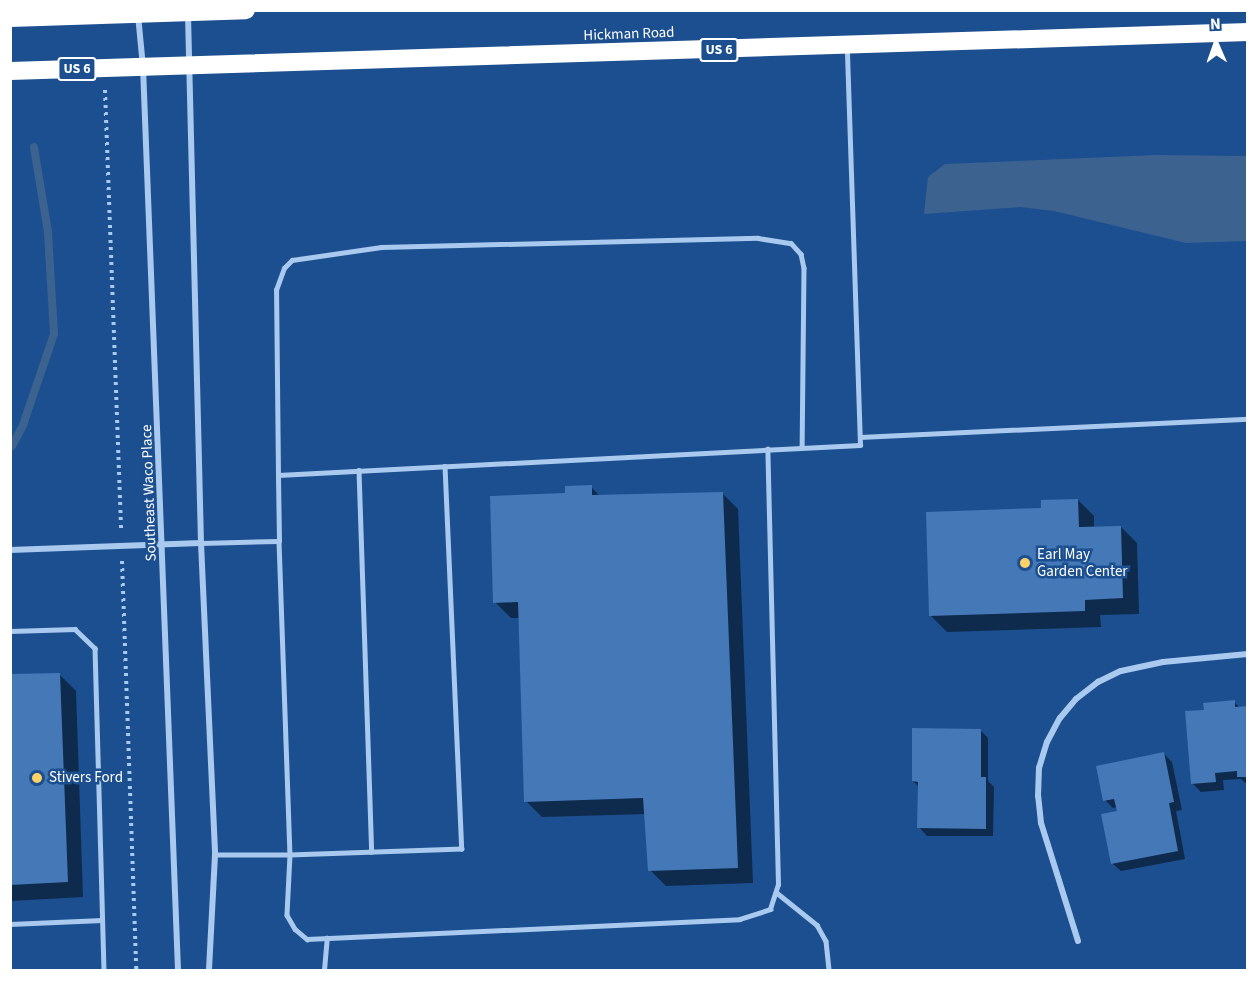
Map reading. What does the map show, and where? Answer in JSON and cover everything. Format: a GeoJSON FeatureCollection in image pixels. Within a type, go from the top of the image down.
{"type":"FeatureCollection","features":[{"type":"Feature","properties":{"kind":"highway"},"geometry":{"type":"LineString","coordinates":[[10,18],[246,10]]}},
{"type":"Feature","properties":{"kind":"highway","name":"Hickman Road"},"geometry":{"type":"LineString","coordinates":[[10,71],[1248,32]]}},
{"type":"Feature","properties":{"kind":"street"},"geometry":{"type":"LineString","coordinates":[[188,11],[201,543],[215,855],[209,970]]}},
{"type":"Feature","properties":{"kind":"street","name":"Southeast Waco Place"},"geometry":{"type":"LineString","coordinates":[[138,12],[143,67],[163,544],[178,970]]}},
{"type":"Feature","properties":{"kind":"street"},"geometry":{"type":"LineString","coordinates":[[10,550],[201,543]]}},
{"type":"Feature","properties":{"kind":"street"},"geometry":{"type":"LineString","coordinates":[[1078,941],[1041,823],[1038,796],[1039,768],[1047,742],[1060,718],[1076,699],[1121,671],[1163,662],[1248,654]]}},
{"type":"Feature","properties":{"kind":"lane"},"geometry":{"type":"LineString","coordinates":[[278,475],[860,445],[847,46]]}},
{"type":"Feature","properties":{"kind":"lane"},"geometry":{"type":"LineString","coordinates":[[767,449],[778,885],[770,909],[740,919],[307,939],[295,929],[287,915],[290,855],[279,541],[276,290],[284,268],[292,260],[381,247],[758,238],[791,243],[801,254],[804,268],[802,447]]}},
{"type":"Feature","properties":{"kind":"lane"},"geometry":{"type":"LineString","coordinates":[[860,437],[1248,419]]}},
{"type":"Feature","properties":{"kind":"lane"},"geometry":{"type":"LineString","coordinates":[[215,855],[290,855],[462,849],[445,466]]}},
{"type":"Feature","properties":{"kind":"lane"},"geometry":{"type":"LineString","coordinates":[[359,471],[372,852]]}},
{"type":"Feature","properties":{"kind":"lane"},"geometry":{"type":"LineString","coordinates":[[201,543],[279,541]]}},
{"type":"Feature","properties":{"kind":"lane"},"geometry":{"type":"LineString","coordinates":[[10,632],[75,629],[95,648],[104,970]]}},
{"type":"Feature","properties":{"kind":"lane"},"geometry":{"type":"LineString","coordinates":[[776,892],[817,925],[826,941],[829,970]]}},
{"type":"Feature","properties":{"kind":"lane"},"geometry":{"type":"LineString","coordinates":[[10,924],[102,920]]}},
{"type":"Feature","properties":{"kind":"lane"},"geometry":{"type":"LineString","coordinates":[[324,970],[327,938]]}},
{"type":"Feature","properties":{"kind":"water"},"geometry":{"type":"Polygon","coordinates":[[[1156,155],[1247,156],[1247,241],[1186,243],[1054,211],[1020,207],[924,214],[928,177],[945,164],[1156,155]]]}},
{"type":"Feature","properties":{"kind":"building"},"geometry":{"type":"Polygon","coordinates":[[[592,485],[592,495],[723,492],[738,868],[648,871],[643,798],[524,802],[518,602],[493,603],[490,496],[565,493],[565,486],[592,485]]]}},
{"type":"Feature","properties":{"kind":"building","name":"Earl May Garden Center"},"geometry":{"type":"Polygon","coordinates":[[[1078,499],[1079,527],[1121,526],[1123,598],[1085,600],[1085,611],[929,616],[926,512],[1041,508],[1041,500],[1078,499]]]}},
{"type":"Feature","properties":{"kind":"building","name":"Stivers Ford"},"geometry":{"type":"Polygon","coordinates":[[[60,673],[68,882],[10,885],[10,674],[60,673]]]}},
{"type":"Feature","properties":{"kind":"building"},"geometry":{"type":"Polygon","coordinates":[[[1235,700],[1235,707],[1248,706],[1248,777],[1237,777],[1237,771],[1215,773],[1216,782],[1191,784],[1185,711],[1204,710],[1203,703],[1235,700]]]}},
{"type":"Feature","properties":{"kind":"building"},"geometry":{"type":"Polygon","coordinates":[[[912,728],[981,729],[981,777],[986,777],[986,829],[917,828],[918,782],[912,781],[912,728]]]}},
{"type":"Feature","properties":{"kind":"building"},"geometry":{"type":"Polygon","coordinates":[[[1164,752],[1174,802],[1169,803],[1178,851],[1111,864],[1101,814],[1117,811],[1114,799],[1103,801],[1096,766],[1164,752]]]}},
{"type":"Feature","properties":{"kind":"waterway"},"geometry":{"type":"LineString","coordinates":[[12,446],[23,425],[54,334],[48,232],[34,147]]}},
{"type":"Feature","properties":{"kind":"place","name":"Earl May Garden Center"},"geometry":{"type":"Point","coordinates":[1025,563]}},
{"type":"Feature","properties":{"kind":"place","name":"Stivers Ford"},"geometry":{"type":"Point","coordinates":[37,778]}}]}
